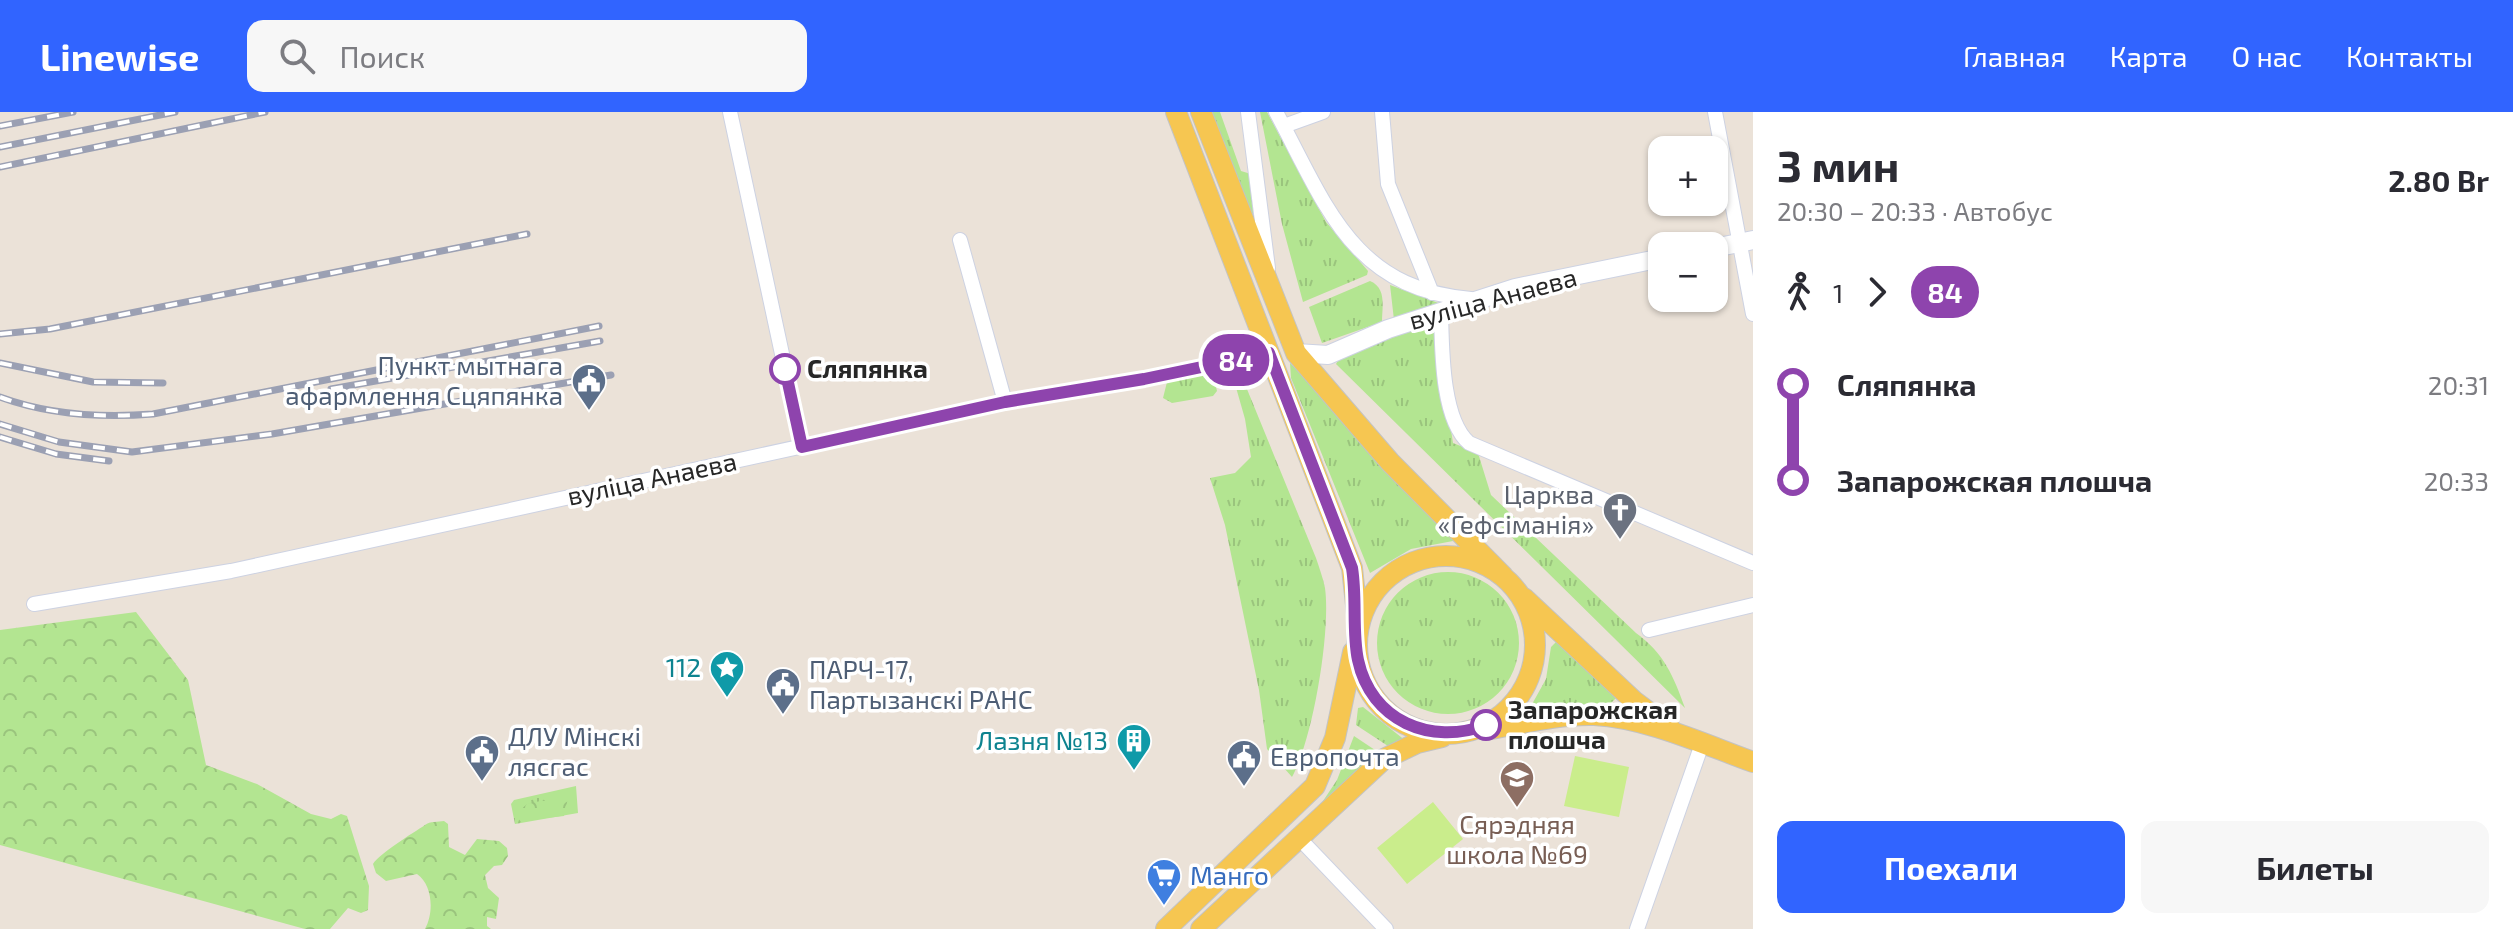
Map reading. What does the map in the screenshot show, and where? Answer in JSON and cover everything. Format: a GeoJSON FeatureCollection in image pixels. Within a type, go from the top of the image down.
{"type":"FeatureCollection","features":[{"type":"Feature","properties":{"kind":"main road"},"geometry":{"type":"LineString","coordinates":[[1166,929],[1315,786],[1335,738],[1357,632],[1373,595],[1400,570],[1416,562],[1452,557],[1487,566],[1509,583],[1533,631],[1529,675],[1504,712],[1459,734],[1415,729],[1383,708],[1362,675],[1357,632],[1352,568],[1176,112]]}},
{"type":"Feature","properties":{"kind":"main road"},"geometry":{"type":"LineString","coordinates":[[1201,112],[1296,353],[1323,388],[1509,583],[1634,701],[1680,735]]}},
{"type":"Feature","properties":{"kind":"main road"},"geometry":{"type":"LineString","coordinates":[[1201,929],[1392,753],[1459,734],[1592,715],[1680,735],[1753,762]]}},
{"type":"Feature","properties":{"kind":"street"},"geometry":{"type":"LineString","coordinates":[[730,112],[802,447]]}},
{"type":"Feature","properties":{"kind":"street"},"geometry":{"type":"LineString","coordinates":[[1248,112],[1270,292]]}},
{"type":"Feature","properties":{"kind":"street"},"geometry":{"type":"LineString","coordinates":[[1276,112],[1328,210],[1352,244],[1385,273],[1432,293],[1474,300]]}},
{"type":"Feature","properties":{"kind":"street"},"geometry":{"type":"LineString","coordinates":[[1284,126],[1323,112]]}},
{"type":"Feature","properties":{"kind":"street"},"geometry":{"type":"LineString","coordinates":[[1382,112],[1388,184],[1432,293]]}},
{"type":"Feature","properties":{"kind":"street"},"geometry":{"type":"LineString","coordinates":[[1715,112],[1746,242],[1753,314]]}},
{"type":"Feature","properties":{"kind":"street"},"geometry":{"type":"LineString","coordinates":[[960,240],[1005,402]]}},
{"type":"Feature","properties":{"kind":"street","name":"вуліца Анаева"},"geometry":{"type":"LineString","coordinates":[[1296,353],[1328,355],[1378,333],[1474,300],[1515,288],[1648,261]]}},
{"type":"Feature","properties":{"kind":"street"},"geometry":{"type":"LineString","coordinates":[[1441,311],[1446,384],[1453,418],[1463,437],[1481,449],[1753,563]]}},
{"type":"Feature","properties":{"kind":"street","name":"вуліца Анаева"},"geometry":{"type":"LineString","coordinates":[[34,604],[231,571],[1005,402],[1144,379],[1269,353]]}},
{"type":"Feature","properties":{"kind":"street"},"geometry":{"type":"LineString","coordinates":[[1323,388],[1328,355]]}},
{"type":"Feature","properties":{"kind":"street"},"geometry":{"type":"LineString","coordinates":[[1649,630],[1753,605]]}},
{"type":"Feature","properties":{"kind":"street"},"geometry":{"type":"LineString","coordinates":[[1637,929],[1702,744]]}},
{"type":"Feature","properties":{"kind":"street"},"geometry":{"type":"LineString","coordinates":[[1298,837],[1386,929]]}},
{"type":"Feature","properties":{"kind":"green space"},"geometry":{"type":"Polygon","coordinates":[[[1210,112],[1220,112],[1241,171],[1251,174],[1256,207],[1250,218],[1210,112]]]}},
{"type":"Feature","properties":{"kind":"green space"},"geometry":{"type":"Polygon","coordinates":[[[1260,112],[1267,112],[1326,222],[1368,271],[1367,275],[1303,302],[1282,224],[1260,112]]]}},
{"type":"Feature","properties":{"kind":"green space"},"geometry":{"type":"Polygon","coordinates":[[[1370,281],[1381,293],[1382,322],[1322,343],[1309,307],[1370,281]]]}},
{"type":"Feature","properties":{"kind":"green space"},"geometry":{"type":"Polygon","coordinates":[[[1390,285],[1441,304],[1394,320],[1390,285]]]}},
{"type":"Feature","properties":{"kind":"green space"},"geometry":{"type":"Polygon","coordinates":[[[1434,320],[1453,443],[1478,453],[1491,495],[1654,649],[1672,676],[1685,708],[1336,364],[1340,357],[1434,320]]]}},
{"type":"Feature","properties":{"kind":"green space"},"geometry":{"type":"Polygon","coordinates":[[[1290,363],[1456,537],[1453,541],[1411,549],[1370,573],[1291,378],[1290,363]]]}},
{"type":"Feature","properties":{"kind":"green space"},"geometry":{"type":"Polygon","coordinates":[[[1240,372],[1316,558],[1325,588],[1325,630],[1319,684],[1307,737],[1292,777],[1267,749],[1259,690],[1225,525],[1210,478],[1235,473],[1251,457],[1245,419],[1233,377],[1240,372]]]}},
{"type":"Feature","properties":{"kind":"green space"},"geometry":{"type":"Polygon","coordinates":[[[1204,375],[1214,378],[1217,391],[1213,396],[1172,403],[1163,398],[1167,382],[1204,375]]]}},
{"type":"Feature","properties":{"kind":"green space"},"geometry":{"type":"Polygon","coordinates":[[[1448,572],[1475,578],[1498,593],[1513,616],[1519,643],[1513,670],[1498,693],[1475,708],[1448,714],[1421,708],[1398,693],[1383,670],[1377,643],[1383,616],[1398,593],[1421,578],[1448,572]]]}},
{"type":"Feature","properties":{"kind":"green space"},"geometry":{"type":"Polygon","coordinates":[[[136,612],[188,680],[206,765],[257,784],[311,814],[331,819],[341,814],[347,816],[369,886],[368,910],[361,913],[348,908],[330,929],[305,929],[0,845],[0,630],[136,612]]]}},
{"type":"Feature","properties":{"kind":"green space"},"geometry":{"type":"Polygon","coordinates":[[[1558,640],[1617,697],[1608,706],[1531,706],[1546,679],[1551,647],[1558,640]]]}},
{"type":"Feature","properties":{"kind":"green space"},"geometry":{"type":"Polygon","coordinates":[[[1363,707],[1406,741],[1391,748],[1356,725],[1358,708],[1363,707]]]}},
{"type":"Feature","properties":{"kind":"green space"},"geometry":{"type":"Polygon","coordinates":[[[1354,736],[1381,754],[1321,804],[1337,780],[1354,736]]]}},
{"type":"Feature","properties":{"kind":"green space"},"geometry":{"type":"Polygon","coordinates":[[[1575,756],[1629,767],[1619,817],[1564,806],[1575,756]]]}},
{"type":"Feature","properties":{"kind":"green space"},"geometry":{"type":"Polygon","coordinates":[[[576,786],[578,813],[515,824],[511,804],[514,800],[576,786]]]}},
{"type":"Feature","properties":{"kind":"green space"},"geometry":{"type":"Polygon","coordinates":[[[559,796],[568,798],[564,816],[520,821],[518,814],[522,808],[559,796]]]}},
{"type":"Feature","properties":{"kind":"green space"},"geometry":{"type":"Polygon","coordinates":[[[1433,802],[1463,839],[1407,884],[1377,848],[1433,802]]]}},
{"type":"Feature","properties":{"kind":"green space"},"geometry":{"type":"Polygon","coordinates":[[[444,821],[448,824],[449,847],[465,855],[477,839],[499,841],[507,848],[508,856],[502,865],[494,866],[485,875],[488,888],[499,898],[496,919],[487,917],[487,926],[491,929],[425,929],[430,915],[430,900],[422,879],[417,874],[386,881],[376,873],[373,864],[389,849],[427,824],[444,821]]]}},
{"type":"Feature","properties":{"kind":"railway"},"geometry":{"type":"LineString","coordinates":[[0,126],[73,112]]}},
{"type":"Feature","properties":{"kind":"railway"},"geometry":{"type":"LineString","coordinates":[[0,147],[175,112]]}},
{"type":"Feature","properties":{"kind":"railway"},"geometry":{"type":"LineString","coordinates":[[0,167],[265,112]]}},
{"type":"Feature","properties":{"kind":"railway"},"geometry":{"type":"LineString","coordinates":[[0,334],[50,329],[527,234]]}},
{"type":"Feature","properties":{"kind":"railway"},"geometry":{"type":"LineString","coordinates":[[0,397],[37,408],[75,414],[153,414],[599,326]]}},
{"type":"Feature","properties":{"kind":"railway"},"geometry":{"type":"LineString","coordinates":[[331,389],[600,341]]}},
{"type":"Feature","properties":{"kind":"railway"},"geometry":{"type":"LineString","coordinates":[[0,363],[93,382],[163,383]]}},
{"type":"Feature","properties":{"kind":"railway"},"geometry":{"type":"LineString","coordinates":[[0,424],[59,442],[132,452],[272,434],[611,375]]}},
{"type":"Feature","properties":{"kind":"railway"},"geometry":{"type":"LineString","coordinates":[[0,437],[56,454],[109,461]]}},
{"type":"Feature","properties":{"kind":"bus line","name":"84"},"geometry":{"type":"LineString","coordinates":[[785,369],[802,447],[1005,402],[1144,379],[1269,353],[1352,568],[1357,602],[1357,656],[1370,692],[1383,708],[1415,729],[1434,734],[1453,734],[1486,725]]}},
{"type":"Feature","properties":{"kind":"place","name":"Сляпянка"},"geometry":{"type":"Point","coordinates":[785,369]}},
{"type":"Feature","properties":{"kind":"place","name":"Пункт мытнага афармлення Сцяпянка"},"geometry":{"type":"Point","coordinates":[589,412]}},
{"type":"Feature","properties":{"kind":"place","name":"Царква «Гефсіманія»"},"geometry":{"type":"Point","coordinates":[1620,541]}},
{"type":"Feature","properties":{"kind":"place","name":"112"},"geometry":{"type":"Point","coordinates":[727,699]}},
{"type":"Feature","properties":{"kind":"place","name":"ПАРЧ-17, Партызанскі РАНС"},"geometry":{"type":"Point","coordinates":[783,716]}},
{"type":"Feature","properties":{"kind":"place","name":"Запарожская плошча"},"geometry":{"type":"Point","coordinates":[1486,725]}},
{"type":"Feature","properties":{"kind":"place","name":"Лазня №13"},"geometry":{"type":"Point","coordinates":[1134,772]}},
{"type":"Feature","properties":{"kind":"place","name":"ДЛУ Мінскі лясгас"},"geometry":{"type":"Point","coordinates":[482,783]}},
{"type":"Feature","properties":{"kind":"place","name":"Европочта"},"geometry":{"type":"Point","coordinates":[1244,788]}},
{"type":"Feature","properties":{"kind":"place","name":"Сярэдняя школа №69"},"geometry":{"type":"Point","coordinates":[1517,809]}},
{"type":"Feature","properties":{"kind":"place","name":"Манго"},"geometry":{"type":"Point","coordinates":[1164,907]}}]}
